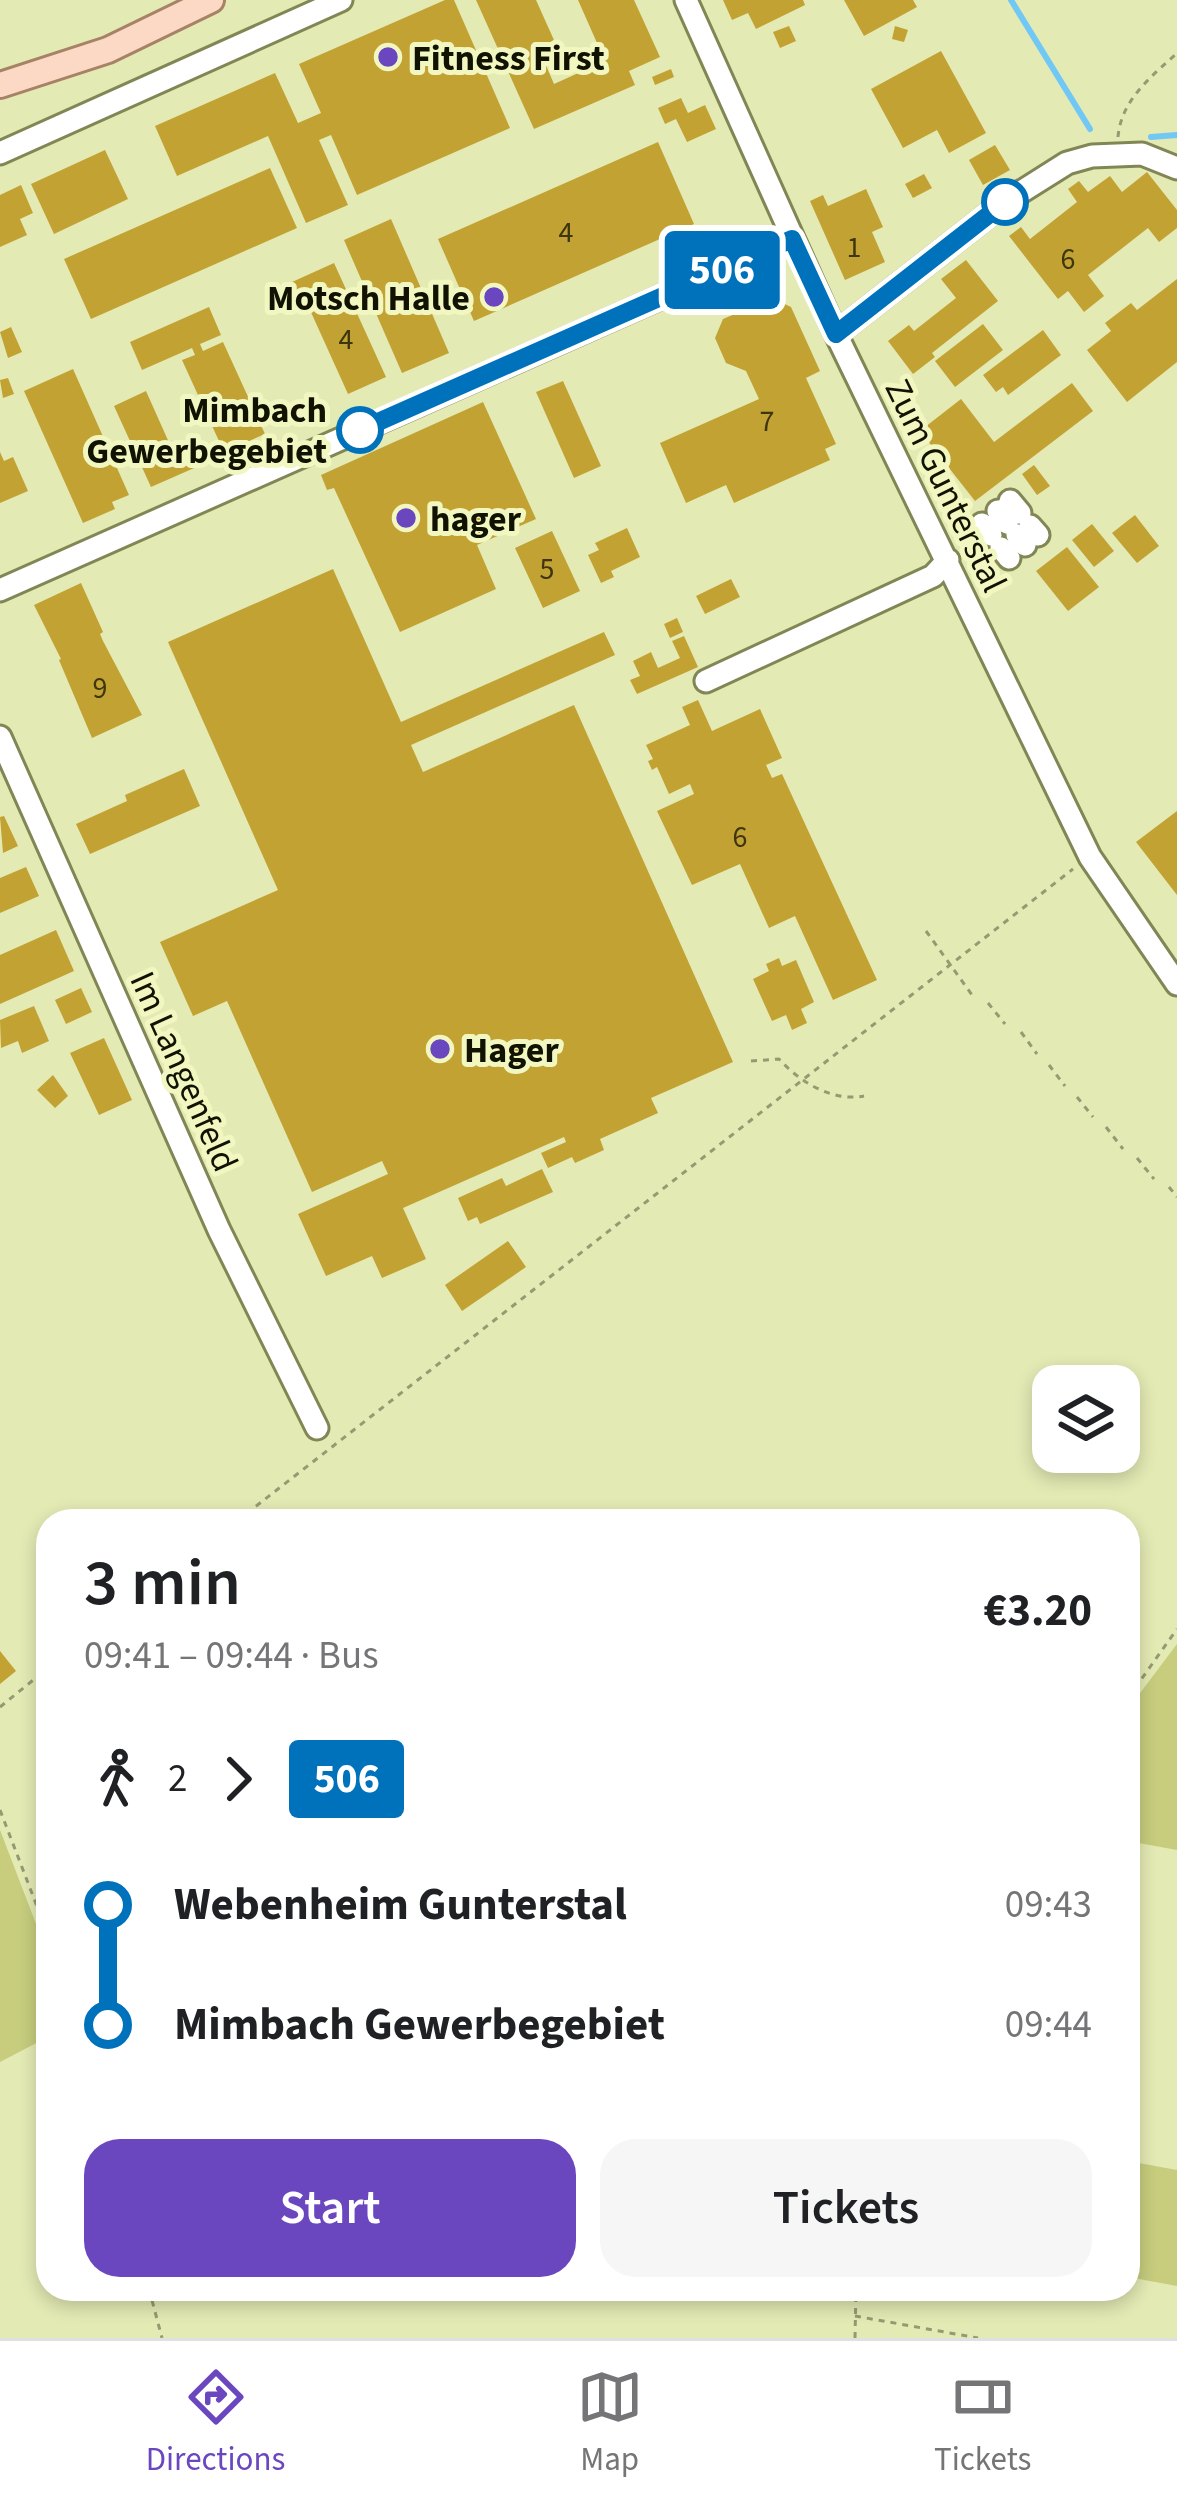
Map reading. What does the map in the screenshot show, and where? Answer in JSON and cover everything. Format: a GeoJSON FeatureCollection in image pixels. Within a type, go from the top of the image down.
{"type":"FeatureCollection","features":[{"type":"Feature","properties":{"kind":"main road"},"geometry":{"type":"LineString","coordinates":[[0,85],[108,50],[211,0]]}},
{"type":"Feature","properties":{"kind":"street"},"geometry":{"type":"LineString","coordinates":[[0,153],[341,0]]}},
{"type":"Feature","properties":{"kind":"street","name":"Zum Gunterstal"},"geometry":{"type":"LineString","coordinates":[[686,0],[836,334],[1090,856],[1177,984]]}},
{"type":"Feature","properties":{"kind":"street"},"geometry":{"type":"LineString","coordinates":[[836,334],[1042,175],[1067,163],[1116,153],[1142,154],[1177,168]]}},
{"type":"Feature","properties":{"kind":"street"},"geometry":{"type":"LineString","coordinates":[[0,590],[792,239]]}},
{"type":"Feature","properties":{"kind":"street"},"geometry":{"type":"LineString","coordinates":[[713,677],[933,576],[948,560]]}},
{"type":"Feature","properties":{"kind":"street","name":"Im Langenfeld"},"geometry":{"type":"LineString","coordinates":[[0,737],[219,1230],[317,1428]]}},
{"type":"Feature","properties":{"kind":"path"},"geometry":{"type":"LineString","coordinates":[[1116,153],[1119,122],[1129,102],[1177,53]]}},
{"type":"Feature","properties":{"kind":"path"},"geometry":{"type":"LineString","coordinates":[[252,1509],[1090,856]]}},
{"type":"Feature","properties":{"kind":"path"},"geometry":{"type":"LineString","coordinates":[[926,931],[972,995]]}},
{"type":"Feature","properties":{"kind":"path"},"geometry":{"type":"LineString","coordinates":[[988,1003],[1005,1024]]}},
{"type":"Feature","properties":{"kind":"path"},"geometry":{"type":"LineString","coordinates":[[1021,1032],[1036,1054]]}},
{"type":"Feature","properties":{"kind":"path"},"geometry":{"type":"LineString","coordinates":[[751,1061],[779,1059],[802,1080],[829,1094],[864,1096]]}},
{"type":"Feature","properties":{"kind":"path"},"geometry":{"type":"LineString","coordinates":[[1049,1065],[1065,1086]]}},
{"type":"Feature","properties":{"kind":"path"},"geometry":{"type":"LineString","coordinates":[[1078,1096],[1093,1117]]}},
{"type":"Feature","properties":{"kind":"path"},"geometry":{"type":"LineString","coordinates":[[1106,1127],[1123,1149]]}},
{"type":"Feature","properties":{"kind":"path"},"geometry":{"type":"LineString","coordinates":[[1137,1158],[1154,1179]]}},
{"type":"Feature","properties":{"kind":"path"},"geometry":{"type":"LineString","coordinates":[[1168,1187],[1177,1197]]}},
{"type":"Feature","properties":{"kind":"path"},"geometry":{"type":"LineString","coordinates":[[1140,1682],[1177,1629]]}},
{"type":"Feature","properties":{"kind":"path"},"geometry":{"type":"LineString","coordinates":[[0,1707],[36,1678]]}},
{"type":"Feature","properties":{"kind":"path"},"geometry":{"type":"LineString","coordinates":[[0,1810],[36,1904]]}},
{"type":"Feature","properties":{"kind":"path"},"geometry":{"type":"LineString","coordinates":[[152,2301],[162,2338]]}},
{"type":"Feature","properties":{"kind":"path"},"geometry":{"type":"LineString","coordinates":[[855,2338],[856,2301]]}},
{"type":"Feature","properties":{"kind":"path"},"geometry":{"type":"LineString","coordinates":[[855,2316],[978,2338]]}},
{"type":"Feature","properties":{"kind":"green space"},"geometry":{"type":"Polygon","coordinates":[[[1177,1644],[1177,1850],[1140,1843],[1140,1693],[1177,1644]]]}},
{"type":"Feature","properties":{"kind":"green space"},"geometry":{"type":"Polygon","coordinates":[[[0,1830],[36,1924],[36,2043],[0,2062],[0,1830]]]}},
{"type":"Feature","properties":{"kind":"green space"},"geometry":{"type":"Polygon","coordinates":[[[1140,2163],[1177,2170],[1177,2286],[1140,2279],[1140,2163]]]}},
{"type":"Feature","properties":{"kind":"building"},"geometry":{"type":"Polygon","coordinates":[[[454,0],[510,128],[357,195],[331,135],[319,140],[348,205],[306,223],[268,136],[177,176],[155,126],[275,73],[298,123],[321,113],[299,64],[454,0]]]}},
{"type":"Feature","properties":{"kind":"building"},"geometry":{"type":"Polygon","coordinates":[[[476,0],[536,0],[558,49],[542,56],[554,84],[605,61],[578,0],[634,0],[660,57],[629,71],[635,85],[534,129],[476,0]]]}},
{"type":"Feature","properties":{"kind":"building"},"geometry":{"type":"Polygon","coordinates":[[[723,0],[803,0],[805,5],[756,29],[748,13],[732,20],[723,0]]]}},
{"type":"Feature","properties":{"kind":"building"},"geometry":{"type":"Polygon","coordinates":[[[844,0],[913,0],[917,7],[864,36],[844,0]]]}},
{"type":"Feature","properties":{"kind":"building"},"geometry":{"type":"Polygon","coordinates":[[[789,26],[796,41],[780,48],[773,32],[789,26]]]}},
{"type":"Feature","properties":{"kind":"building"},"geometry":{"type":"Polygon","coordinates":[[[895,26],[908,30],[904,42],[892,39],[895,26]]]}},
{"type":"Feature","properties":{"kind":"building"},"geometry":{"type":"Polygon","coordinates":[[[941,51],[986,133],[949,153],[937,130],[903,148],[871,89],[941,51]]]}},
{"type":"Feature","properties":{"kind":"building"},"geometry":{"type":"Polygon","coordinates":[[[671,69],[674,77],[655,85],[652,77],[671,69]]]}},
{"type":"Feature","properties":{"kind":"building"},"geometry":{"type":"Polygon","coordinates":[[[681,98],[688,113],[705,105],[716,129],[687,142],[676,119],[665,124],[658,108],[681,98]]]}},
{"type":"Feature","properties":{"kind":"building"},"geometry":{"type":"Polygon","coordinates":[[[658,142],[694,224],[474,321],[438,239],[658,142]]]}},
{"type":"Feature","properties":{"kind":"building"},"geometry":{"type":"Polygon","coordinates":[[[995,145],[1010,170],[983,185],[969,160],[995,145]]]}},
{"type":"Feature","properties":{"kind":"building"},"geometry":{"type":"Polygon","coordinates":[[[105,150],[128,199],[54,234],[31,184],[105,150]]]}},
{"type":"Feature","properties":{"kind":"building"},"geometry":{"type":"Polygon","coordinates":[[[270,168],[297,228],[91,319],[64,259],[270,168]]]}},
{"type":"Feature","properties":{"kind":"building"},"geometry":{"type":"Polygon","coordinates":[[[1147,172],[1177,210],[1177,228],[1159,242],[1148,228],[1088,275],[1104,296],[1084,312],[1068,291],[1058,299],[1009,236],[1021,227],[1030,239],[1077,202],[1068,189],[1079,181],[1088,192],[1110,176],[1122,192],[1147,172]]]}},
{"type":"Feature","properties":{"kind":"building"},"geometry":{"type":"Polygon","coordinates":[[[924,174],[932,188],[913,198],[905,184],[924,174]]]}},
{"type":"Feature","properties":{"kind":"building"},"geometry":{"type":"Polygon","coordinates":[[[21,185],[33,213],[20,219],[27,235],[0,247],[0,195],[21,185]]]}},
{"type":"Feature","properties":{"kind":"building"},"geometry":{"type":"Polygon","coordinates":[[[866,189],[883,227],[872,232],[885,262],[845,280],[810,201],[823,195],[828,206],[866,189]]]}},
{"type":"Feature","properties":{"kind":"building","name":"Motsch Halle"},"geometry":{"type":"Polygon","coordinates":[[[391,219],[449,353],[402,373],[344,240],[391,219]]]}},
{"type":"Feature","properties":{"kind":"building"},"geometry":{"type":"Polygon","coordinates":[[[966,260],[998,301],[913,374],[888,341],[909,325],[914,331],[956,298],[941,279],[966,260]]]}},
{"type":"Feature","properties":{"kind":"building"},"geometry":{"type":"Polygon","coordinates":[[[334,263],[386,377],[348,394],[305,299],[301,301],[292,282],[334,263]]]}},
{"type":"Feature","properties":{"kind":"building"},"geometry":{"type":"Polygon","coordinates":[[[1177,279],[1177,362],[1127,402],[1087,350],[1111,331],[1105,323],[1131,303],[1137,310],[1177,279]]]}},
{"type":"Feature","properties":{"kind":"building"},"geometry":{"type":"Polygon","coordinates":[[[772,298],[791,307],[820,371],[806,378],[836,444],[825,449],[830,460],[734,503],[726,485],[686,503],[660,443],[759,399],[746,371],[726,363],[715,338],[723,319],[772,298]]]}},
{"type":"Feature","properties":{"kind":"building"},"geometry":{"type":"Polygon","coordinates":[[[209,307],[221,335],[200,344],[203,351],[223,342],[265,434],[224,452],[182,360],[195,355],[192,348],[142,370],[130,342],[209,307]]]}},
{"type":"Feature","properties":{"kind":"building"},"geometry":{"type":"Polygon","coordinates":[[[983,324],[1003,350],[955,387],[935,361],[983,324]]]}},
{"type":"Feature","properties":{"kind":"building"},"geometry":{"type":"Polygon","coordinates":[[[11,327],[22,352],[8,358],[0,332],[11,327]]]}},
{"type":"Feature","properties":{"kind":"building"},"geometry":{"type":"Polygon","coordinates":[[[1043,330],[1061,355],[1008,395],[1003,387],[996,392],[983,375],[1043,330]]]}},
{"type":"Feature","properties":{"kind":"building"},"geometry":{"type":"Polygon","coordinates":[[[73,369],[129,495],[112,502],[115,509],[83,523],[24,391],[73,369]]]}},
{"type":"Feature","properties":{"kind":"building"},"geometry":{"type":"Polygon","coordinates":[[[8,378],[14,394],[3,398],[0,380],[8,378]]]}},
{"type":"Feature","properties":{"kind":"building"},"geometry":{"type":"Polygon","coordinates":[[[563,381],[601,466],[574,478],[536,392],[563,381]]]}},
{"type":"Feature","properties":{"kind":"building"},"geometry":{"type":"Polygon","coordinates":[[[1072,383],[1093,411],[975,501],[920,431],[961,399],[994,442],[1072,383]]]}},
{"type":"Feature","properties":{"kind":"building"},"geometry":{"type":"Polygon","coordinates":[[[146,391],[171,447],[189,439],[201,465],[151,487],[114,406],[146,391]]]}},
{"type":"Feature","properties":{"kind":"building","name":"hager"},"geometry":{"type":"Polygon","coordinates":[[[483,402],[536,519],[477,545],[496,589],[400,632],[334,488],[327,490],[321,475],[483,402]]]}},
{"type":"Feature","properties":{"kind":"building"},"geometry":{"type":"Polygon","coordinates":[[[0,452],[4,461],[13,457],[28,491],[0,503],[0,452]]]}},
{"type":"Feature","properties":{"kind":"building"},"geometry":{"type":"Polygon","coordinates":[[[1034,465],[1050,486],[1037,495],[1022,474],[1034,465]]]}},
{"type":"Feature","properties":{"kind":"building"},"geometry":{"type":"Polygon","coordinates":[[[1135,515],[1159,546],[1137,563],[1112,533],[1135,515]]]}},
{"type":"Feature","properties":{"kind":"building"},"geometry":{"type":"Polygon","coordinates":[[[1092,524],[1114,551],[1094,567],[1072,540],[1092,524]]]}},
{"type":"Feature","properties":{"kind":"building"},"geometry":{"type":"Polygon","coordinates":[[[627,528],[640,557],[611,571],[614,577],[601,583],[588,555],[599,550],[595,543],[627,528]]]}},
{"type":"Feature","properties":{"kind":"building"},"geometry":{"type":"Polygon","coordinates":[[[552,531],[580,591],[543,608],[515,548],[552,531]]]}},
{"type":"Feature","properties":{"kind":"building"},"geometry":{"type":"Polygon","coordinates":[[[1067,547],[1099,587],[1068,611],[1036,571],[1067,547]]]}},
{"type":"Feature","properties":{"kind":"building"},"geometry":{"type":"Polygon","coordinates":[[[333,569],[401,722],[604,632],[615,655],[411,745],[423,772],[574,705],[733,1062],[651,1098],[658,1113],[600,1139],[604,1150],[575,1163],[572,1157],[548,1168],[541,1153],[566,1142],[564,1137],[403,1208],[426,1259],[382,1278],[372,1256],[326,1276],[298,1214],[388,1174],[382,1161],[312,1192],[227,1001],[193,1016],[160,942],[278,890],[168,642],[333,569]]]}},
{"type":"Feature","properties":{"kind":"building"},"geometry":{"type":"Polygon","coordinates":[[[731,579],[740,597],[705,614],[696,596],[731,579]]]}},
{"type":"Feature","properties":{"kind":"building"},"geometry":{"type":"Polygon","coordinates":[[[81,583],[103,641],[142,715],[92,738],[34,605],[81,583]]]}},
{"type":"Feature","properties":{"kind":"building"},"geometry":{"type":"Polygon","coordinates":[[[677,618],[683,632],[670,638],[664,624],[677,618]]]}},
{"type":"Feature","properties":{"kind":"building"},"geometry":{"type":"Polygon","coordinates":[[[684,636],[698,667],[637,694],[630,680],[640,676],[633,661],[651,652],[658,668],[680,658],[672,641],[684,636]]]}},
{"type":"Feature","properties":{"kind":"building"},"geometry":{"type":"Polygon","coordinates":[[[698,700],[712,731],[760,709],[782,758],[766,765],[772,778],[782,774],[877,980],[833,1000],[795,916],[769,928],[740,864],[692,885],[657,811],[694,794],[690,784],[669,794],[657,767],[652,770],[646,745],[690,725],[682,707],[698,700]]]}},
{"type":"Feature","properties":{"kind":"building"},"geometry":{"type":"Polygon","coordinates":[[[184,769],[200,806],[90,854],[76,824],[127,801],[125,795],[184,769]]]}},
{"type":"Feature","properties":{"kind":"building"},"geometry":{"type":"Polygon","coordinates":[[[1177,811],[1177,895],[1136,842],[1177,811]]]}},
{"type":"Feature","properties":{"kind":"building"},"geometry":{"type":"Polygon","coordinates":[[[4,816],[18,846],[3,853],[0,817],[4,816]]]}},
{"type":"Feature","properties":{"kind":"building"},"geometry":{"type":"Polygon","coordinates":[[[26,867],[39,896],[0,913],[0,878],[26,867]]]}},
{"type":"Feature","properties":{"kind":"building"},"geometry":{"type":"Polygon","coordinates":[[[56,930],[74,971],[0,1004],[0,955],[56,930]]]}},
{"type":"Feature","properties":{"kind":"building"},"geometry":{"type":"Polygon","coordinates":[[[779,958],[782,966],[796,960],[814,1002],[801,1009],[807,1023],[792,1030],[786,1015],[772,1021],[753,979],[769,971],[766,964],[779,958]]]}},
{"type":"Feature","properties":{"kind":"building"},"geometry":{"type":"Polygon","coordinates":[[[81,988],[92,1012],[66,1024],[55,1000],[81,988]]]}},
{"type":"Feature","properties":{"kind":"building"},"geometry":{"type":"Polygon","coordinates":[[[34,1006],[49,1041],[22,1053],[18,1041],[1,1048],[0,1020],[34,1006]]]}},
{"type":"Feature","properties":{"kind":"building"},"geometry":{"type":"Polygon","coordinates":[[[104,1038],[132,1100],[99,1115],[70,1053],[104,1038]]]}},
{"type":"Feature","properties":{"kind":"building"},"geometry":{"type":"Polygon","coordinates":[[[53,1075],[68,1096],[55,1108],[37,1090],[53,1075]]]}},
{"type":"Feature","properties":{"kind":"building"},"geometry":{"type":"Polygon","coordinates":[[[542,1169],[553,1192],[480,1224],[477,1217],[468,1221],[458,1198],[502,1178],[506,1186],[542,1169]]]}},
{"type":"Feature","properties":{"kind":"building"},"geometry":{"type":"Polygon","coordinates":[[[508,1241],[526,1267],[462,1311],[445,1285],[508,1241]]]}},
{"type":"Feature","properties":{"kind":"building"},"geometry":{"type":"Polygon","coordinates":[[[0,1651],[16,1671],[0,1684],[0,1651]]]}},
{"type":"Feature","properties":{"kind":"waterway"},"geometry":{"type":"LineString","coordinates":[[1011,0],[1090,129]]}},
{"type":"Feature","properties":{"kind":"waterway"},"geometry":{"type":"LineString","coordinates":[[1151,137],[1177,135]]}},
{"type":"Feature","properties":{"kind":"bus line","name":"506"},"geometry":{"type":"LineString","coordinates":[[360,430],[792,239],[836,334],[1005,202]]}},
{"type":"Feature","properties":{"kind":"place","name":"Fitness First"},"geometry":{"type":"Point","coordinates":[388,57]}},
{"type":"Feature","properties":{"kind":"place","name":"Motsch Halle"},"geometry":{"type":"Point","coordinates":[494,297]}},
{"type":"Feature","properties":{"kind":"place","name":"Mimbach Gewerbegebiet"},"geometry":{"type":"Point","coordinates":[360,430]}},
{"type":"Feature","properties":{"kind":"place","name":"hager"},"geometry":{"type":"Point","coordinates":[406,518]}},
{"type":"Feature","properties":{"kind":"place","name":"Hager"},"geometry":{"type":"Point","coordinates":[440,1049]}}]}
